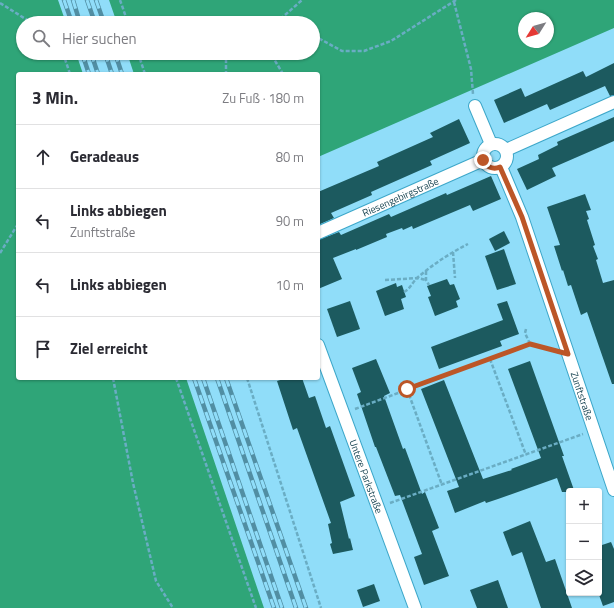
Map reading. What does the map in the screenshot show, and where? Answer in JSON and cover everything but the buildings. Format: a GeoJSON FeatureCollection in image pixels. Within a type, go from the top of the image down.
{"type":"FeatureCollection","features":[{"type":"Feature","properties":{"kind":"street"},"geometry":{"type":"LineString","coordinates":[[506,150],[614,102]]}},
{"type":"Feature","properties":{"kind":"street"},"geometry":{"type":"LineString","coordinates":[[475,106],[491,144]]}},
{"type":"Feature","properties":{"kind":"street"},"geometry":{"type":"LineString","coordinates":[[491,144],[499,144],[506,150],[507,160],[500,167],[490,168],[484,163],[482,154],[483,150],[491,144]]}},
{"type":"Feature","properties":{"kind":"street","name":"Riesengebirgstraße"},"geometry":{"type":"LineString","coordinates":[[320,232],[483,160]]}},
{"type":"Feature","properties":{"kind":"street","name":"Zunftstraße"},"geometry":{"type":"LineString","coordinates":[[500,167],[522,217],[614,490]]}},
{"type":"Feature","properties":{"kind":"street","name":"Untere Parkstraße"},"geometry":{"type":"LineString","coordinates":[[320,350],[415,608]]}},
{"type":"Feature","properties":{"kind":"path"},"geometry":{"type":"LineString","coordinates":[[120,0],[126,16]]}},
{"type":"Feature","properties":{"kind":"path"},"geometry":{"type":"LineString","coordinates":[[284,16],[302,0]]}},
{"type":"Feature","properties":{"kind":"path"},"geometry":{"type":"LineString","coordinates":[[320,39],[342,50],[364,52],[391,41],[455,1],[471,70],[475,106]]}},
{"type":"Feature","properties":{"kind":"path"},"geometry":{"type":"LineString","coordinates":[[0,3],[21,16]]}},
{"type":"Feature","properties":{"kind":"path"},"geometry":{"type":"LineString","coordinates":[[65,60],[69,72]]}},
{"type":"Feature","properties":{"kind":"path"},"geometry":{"type":"LineString","coordinates":[[140,60],[144,72]]}},
{"type":"Feature","properties":{"kind":"path"},"geometry":{"type":"LineString","coordinates":[[226,60],[226,72]]}},
{"type":"Feature","properties":{"kind":"path"},"geometry":{"type":"LineString","coordinates":[[275,60],[282,72]]}},
{"type":"Feature","properties":{"kind":"path"},"geometry":{"type":"LineString","coordinates":[[0,253],[16,227]]}},
{"type":"Feature","properties":{"kind":"path"},"geometry":{"type":"LineString","coordinates":[[404,292],[408,290],[426,271],[453,251],[468,244]]}},
{"type":"Feature","properties":{"kind":"path"},"geometry":{"type":"LineString","coordinates":[[453,251],[455,278]]}},
{"type":"Feature","properties":{"kind":"path"},"geometry":{"type":"LineString","coordinates":[[426,271],[426,280],[429,286]]}},
{"type":"Feature","properties":{"kind":"path"},"geometry":{"type":"LineString","coordinates":[[385,280],[418,278],[426,280]]}},
{"type":"Feature","properties":{"kind":"path"},"geometry":{"type":"LineString","coordinates":[[526,329],[525,333],[530,344]]}},
{"type":"Feature","properties":{"kind":"path"},"geometry":{"type":"LineString","coordinates":[[349,411],[530,344],[568,354]]}},
{"type":"Feature","properties":{"kind":"path"},"geometry":{"type":"LineString","coordinates":[[490,359],[526,455]]}},
{"type":"Feature","properties":{"kind":"path"},"geometry":{"type":"LineString","coordinates":[[113,380],[133,483],[156,581],[173,608]]}},
{"type":"Feature","properties":{"kind":"path"},"geometry":{"type":"LineString","coordinates":[[177,380],[256,608]]}},
{"type":"Feature","properties":{"kind":"path"},"geometry":{"type":"LineString","coordinates":[[248,380],[321,608]]}},
{"type":"Feature","properties":{"kind":"path"},"geometry":{"type":"LineString","coordinates":[[407,389],[442,485]]}},
{"type":"Feature","properties":{"kind":"path"},"geometry":{"type":"LineString","coordinates":[[384,506],[594,430]]}},
{"type":"Feature","properties":{"kind":"green space"},"geometry":{"type":"Polygon","coordinates":[[[0,0],[58,0],[64,16],[16,16],[16,60],[78,60],[82,72],[16,72],[16,380],[187,380],[264,608],[0,608],[0,0]]]}},
{"type":"Feature","properties":{"kind":"green space"},"geometry":{"type":"Polygon","coordinates":[[[109,0],[614,0],[614,28],[320,156],[320,72],[133,72],[129,60],[320,60],[320,16],[115,16],[109,0]]]}},
{"type":"Feature","properties":{"kind":"railway"},"geometry":{"type":"LineString","coordinates":[[64,0],[70,16]]}},
{"type":"Feature","properties":{"kind":"railway"},"geometry":{"type":"LineString","coordinates":[[73,0],[78,16]]}},
{"type":"Feature","properties":{"kind":"railway"},"geometry":{"type":"LineString","coordinates":[[87,0],[93,16]]}},
{"type":"Feature","properties":{"kind":"railway"},"geometry":{"type":"LineString","coordinates":[[96,0],[102,16]]}},
{"type":"Feature","properties":{"kind":"railway"},"geometry":{"type":"LineString","coordinates":[[84,60],[88,72]]}},
{"type":"Feature","properties":{"kind":"railway"},"geometry":{"type":"LineString","coordinates":[[93,60],[97,72]]}},
{"type":"Feature","properties":{"kind":"railway"},"geometry":{"type":"LineString","coordinates":[[107,60],[111,72]]}},
{"type":"Feature","properties":{"kind":"railway"},"geometry":{"type":"LineString","coordinates":[[117,60],[121,72]]}},
{"type":"Feature","properties":{"kind":"railway"},"geometry":{"type":"LineString","coordinates":[[195,380],[274,608]]}},
{"type":"Feature","properties":{"kind":"railway"},"geometry":{"type":"LineString","coordinates":[[204,380],[282,608]]}},
{"type":"Feature","properties":{"kind":"railway"},"geometry":{"type":"LineString","coordinates":[[218,380],[296,608]]}},
{"type":"Feature","properties":{"kind":"railway"},"geometry":{"type":"LineString","coordinates":[[227,380],[306,608]]}},
{"type":"Feature","properties":{"kind":"route"},"geometry":{"type":"LineString","coordinates":[[407,389],[530,344],[568,354],[522,217],[500,167],[490,168],[484,163],[483,160]]}}]}
